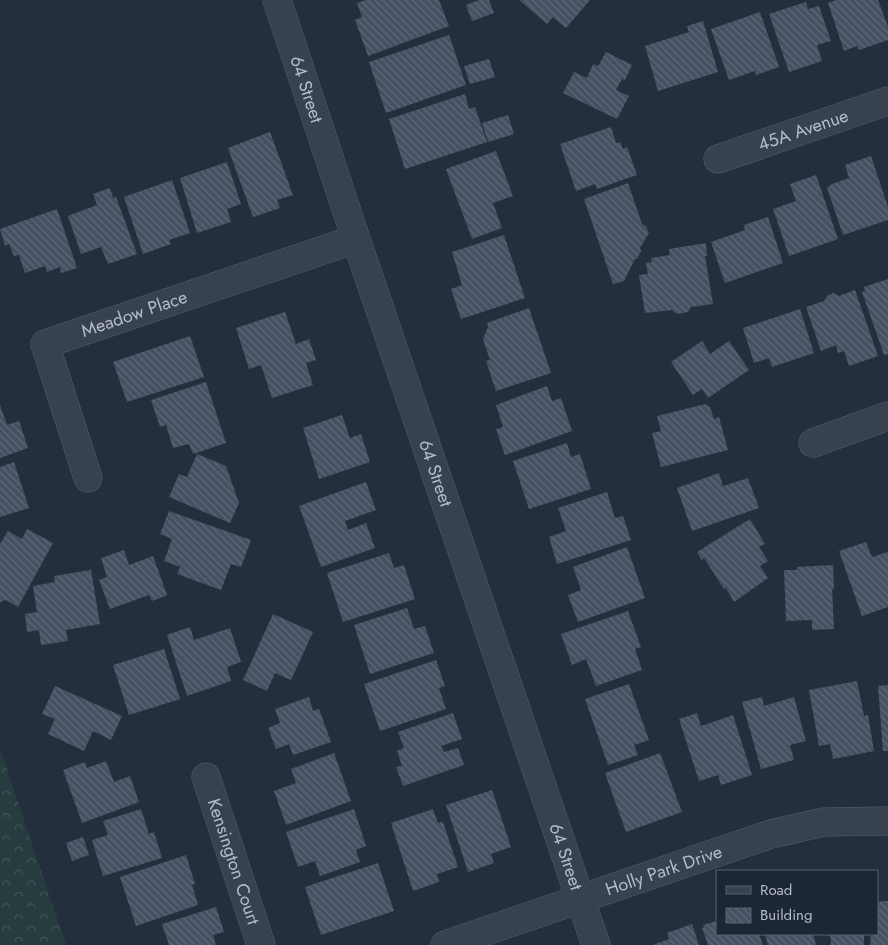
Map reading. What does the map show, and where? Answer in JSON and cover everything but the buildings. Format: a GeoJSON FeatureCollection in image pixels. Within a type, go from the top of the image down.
{"type":"FeatureCollection","features":[{"type":"Feature","properties":{"kind":"street","name":"64 Street"},"geometry":{"type":"LineString","coordinates":[[277,0],[356,239],[596,945]]}},
{"type":"Feature","properties":{"kind":"street","name":"45A Avenue"},"geometry":{"type":"LineString","coordinates":[[718,159],[888,101]]}},
{"type":"Feature","properties":{"kind":"street","name":"Meadow Place"},"geometry":{"type":"LineString","coordinates":[[88,478],[45,344],[356,239]]}},
{"type":"Feature","properties":{"kind":"street"},"geometry":{"type":"LineString","coordinates":[[813,443],[888,416]]}},
{"type":"Feature","properties":{"kind":"street","name":"Kensington Court"},"geometry":{"type":"LineString","coordinates":[[206,777],[261,945]]}},
{"type":"Feature","properties":{"kind":"street","name":"Holly Park Drive"},"geometry":{"type":"LineString","coordinates":[[445,945],[771,834],[824,822],[888,821]]}},
{"type":"Feature","properties":{"kind":"green space"},"geometry":{"type":"Polygon","coordinates":[[[0,748],[66,945],[0,945],[0,748]]]}}]}
